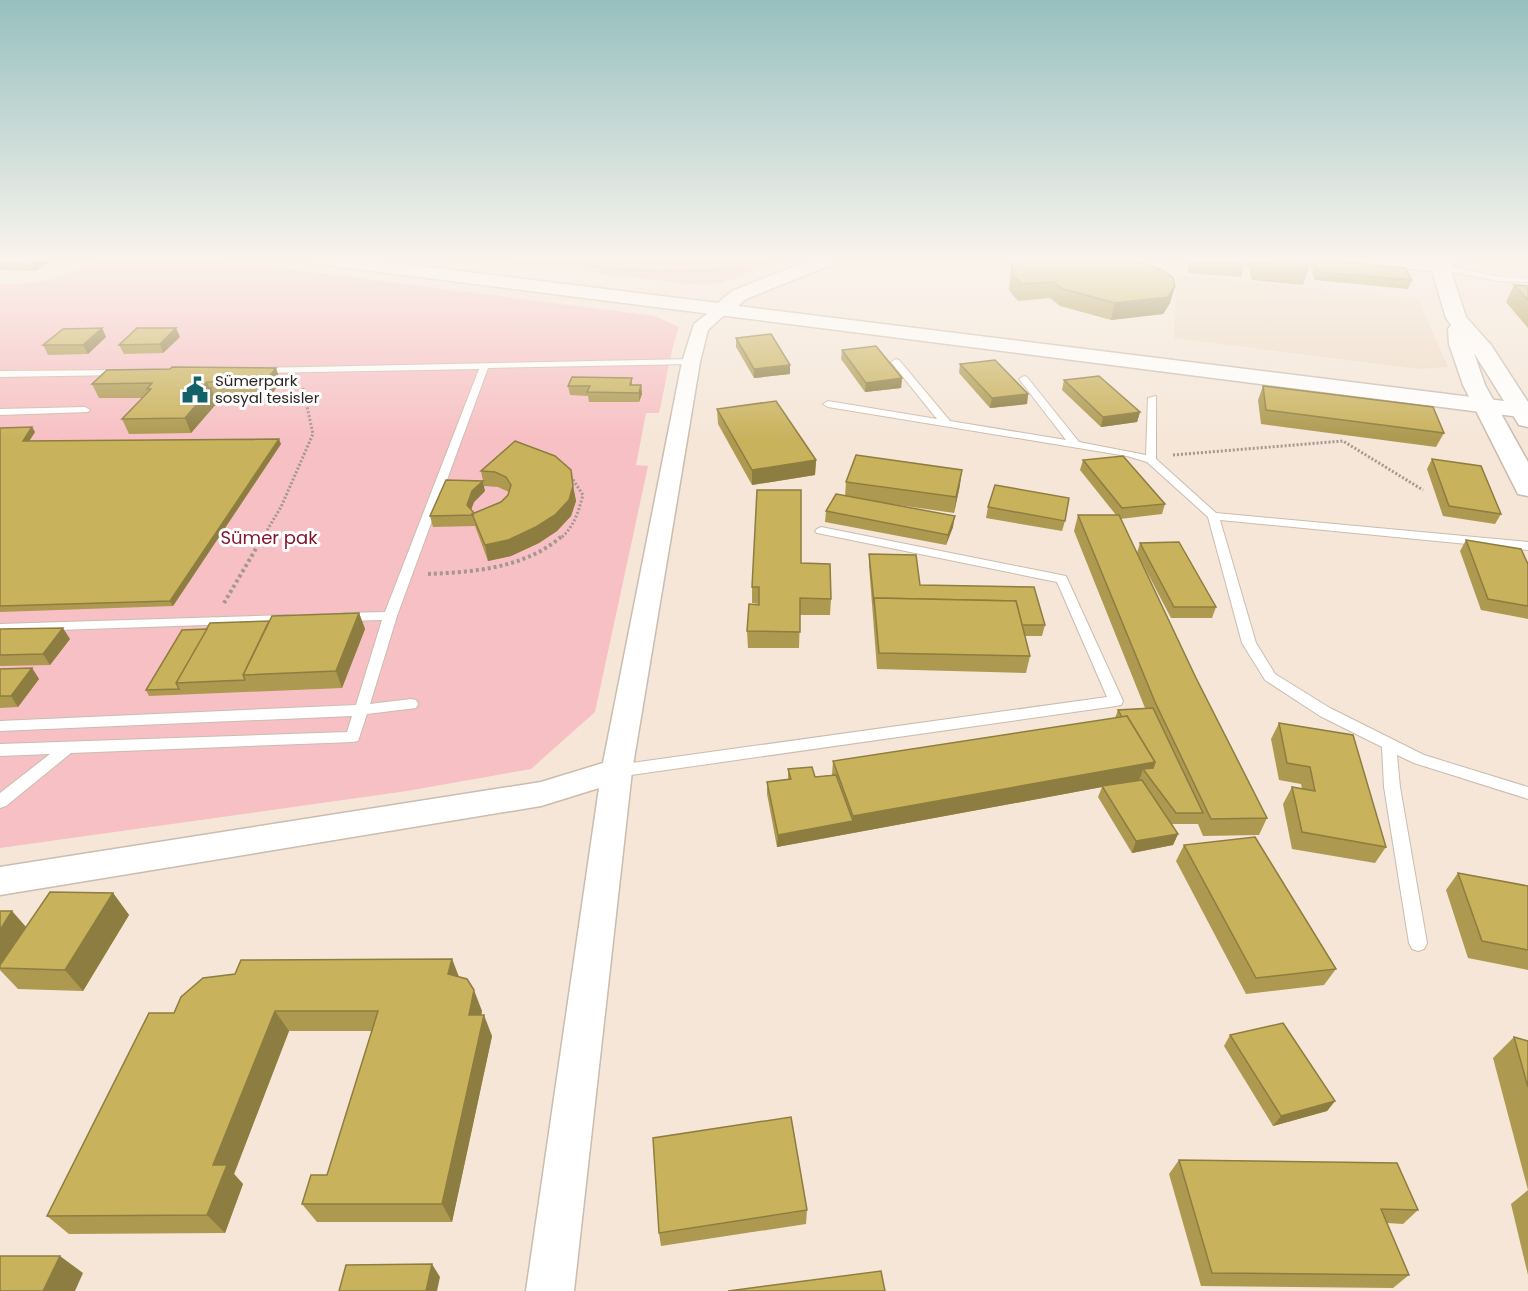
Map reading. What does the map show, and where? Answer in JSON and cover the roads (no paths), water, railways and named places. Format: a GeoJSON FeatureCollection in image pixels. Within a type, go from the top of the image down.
{"type":"FeatureCollection","features":[{"type":"Feature","properties":{"kind":"main road"},"geometry":{"type":"LineString","coordinates":[[809,318],[1487,406],[1523,405]]}},
{"type":"Feature","properties":{"kind":"main road"},"geometry":{"type":"LineString","coordinates":[[830,318],[1473,386],[1523,405]]}},
{"type":"Feature","properties":{"kind":"main road"},"geometry":{"type":"LineString","coordinates":[[1456,318],[1460,344],[1473,386],[1487,406],[1528,489]]}},
{"type":"Feature","properties":{"kind":"main road"},"geometry":{"type":"LineString","coordinates":[[1456,318],[1483,350],[1523,405]]}},
{"type":"Feature","properties":{"kind":"street"},"geometry":{"type":"LineString","coordinates":[[550,1291],[617,771],[691,362],[709,318]]}},
{"type":"Feature","properties":{"kind":"street"},"geometry":{"type":"LineString","coordinates":[[0,882],[541,794],[617,771]]}},
{"type":"Feature","properties":{"kind":"lane"},"geometry":{"type":"LineString","coordinates":[[251,370],[624,368],[691,362]]}},
{"type":"Feature","properties":{"kind":"lane"},"geometry":{"type":"LineString","coordinates":[[896,362],[946,423]]}},
{"type":"Feature","properties":{"kind":"lane"},"geometry":{"type":"LineString","coordinates":[[0,750],[353,737],[390,616],[484,367]]}},
{"type":"Feature","properties":{"kind":"lane"},"geometry":{"type":"LineString","coordinates":[[0,374],[132,372]]}},
{"type":"Feature","properties":{"kind":"lane"},"geometry":{"type":"LineString","coordinates":[[1024,379],[1075,444]]}},
{"type":"Feature","properties":{"kind":"lane"},"geometry":{"type":"LineString","coordinates":[[1151,460],[1153,398]]}},
{"type":"Feature","properties":{"kind":"lane"},"geometry":{"type":"LineString","coordinates":[[828,404],[1128,453],[1151,460],[1213,516],[1249,643],[1270,677],[1325,712],[1419,759],[1528,793]]}},
{"type":"Feature","properties":{"kind":"lane"},"geometry":{"type":"LineString","coordinates":[[0,412],[85,410]]}},
{"type":"Feature","properties":{"kind":"lane"},"geometry":{"type":"LineString","coordinates":[[1213,516],[1528,546]]}},
{"type":"Feature","properties":{"kind":"lane"},"geometry":{"type":"LineString","coordinates":[[617,771],[1116,701],[1062,579],[821,531]]}},
{"type":"Feature","properties":{"kind":"lane"},"geometry":{"type":"LineString","coordinates":[[331,618],[390,616]]}},
{"type":"Feature","properties":{"kind":"lane"},"geometry":{"type":"LineString","coordinates":[[0,628],[307,619]]}},
{"type":"Feature","properties":{"kind":"lane"},"geometry":{"type":"LineString","coordinates":[[0,726],[361,711],[411,704]]}},
{"type":"Feature","properties":{"kind":"lane"},"geometry":{"type":"LineString","coordinates":[[1389,744],[1392,787],[1418,943]]}},
{"type":"Feature","properties":{"kind":"lane"},"geometry":{"type":"LineString","coordinates":[[0,802],[67,748]]}},
{"type":"Feature","properties":{"kind":"place","name":"Sümerpark sosyal tesisler"},"geometry":{"type":"Point","coordinates":[195,390]}},
{"type":"Feature","properties":{"kind":"park label","name":"Sümer pak"},"geometry":{"type":"Point","coordinates":[269,538]}}]}
